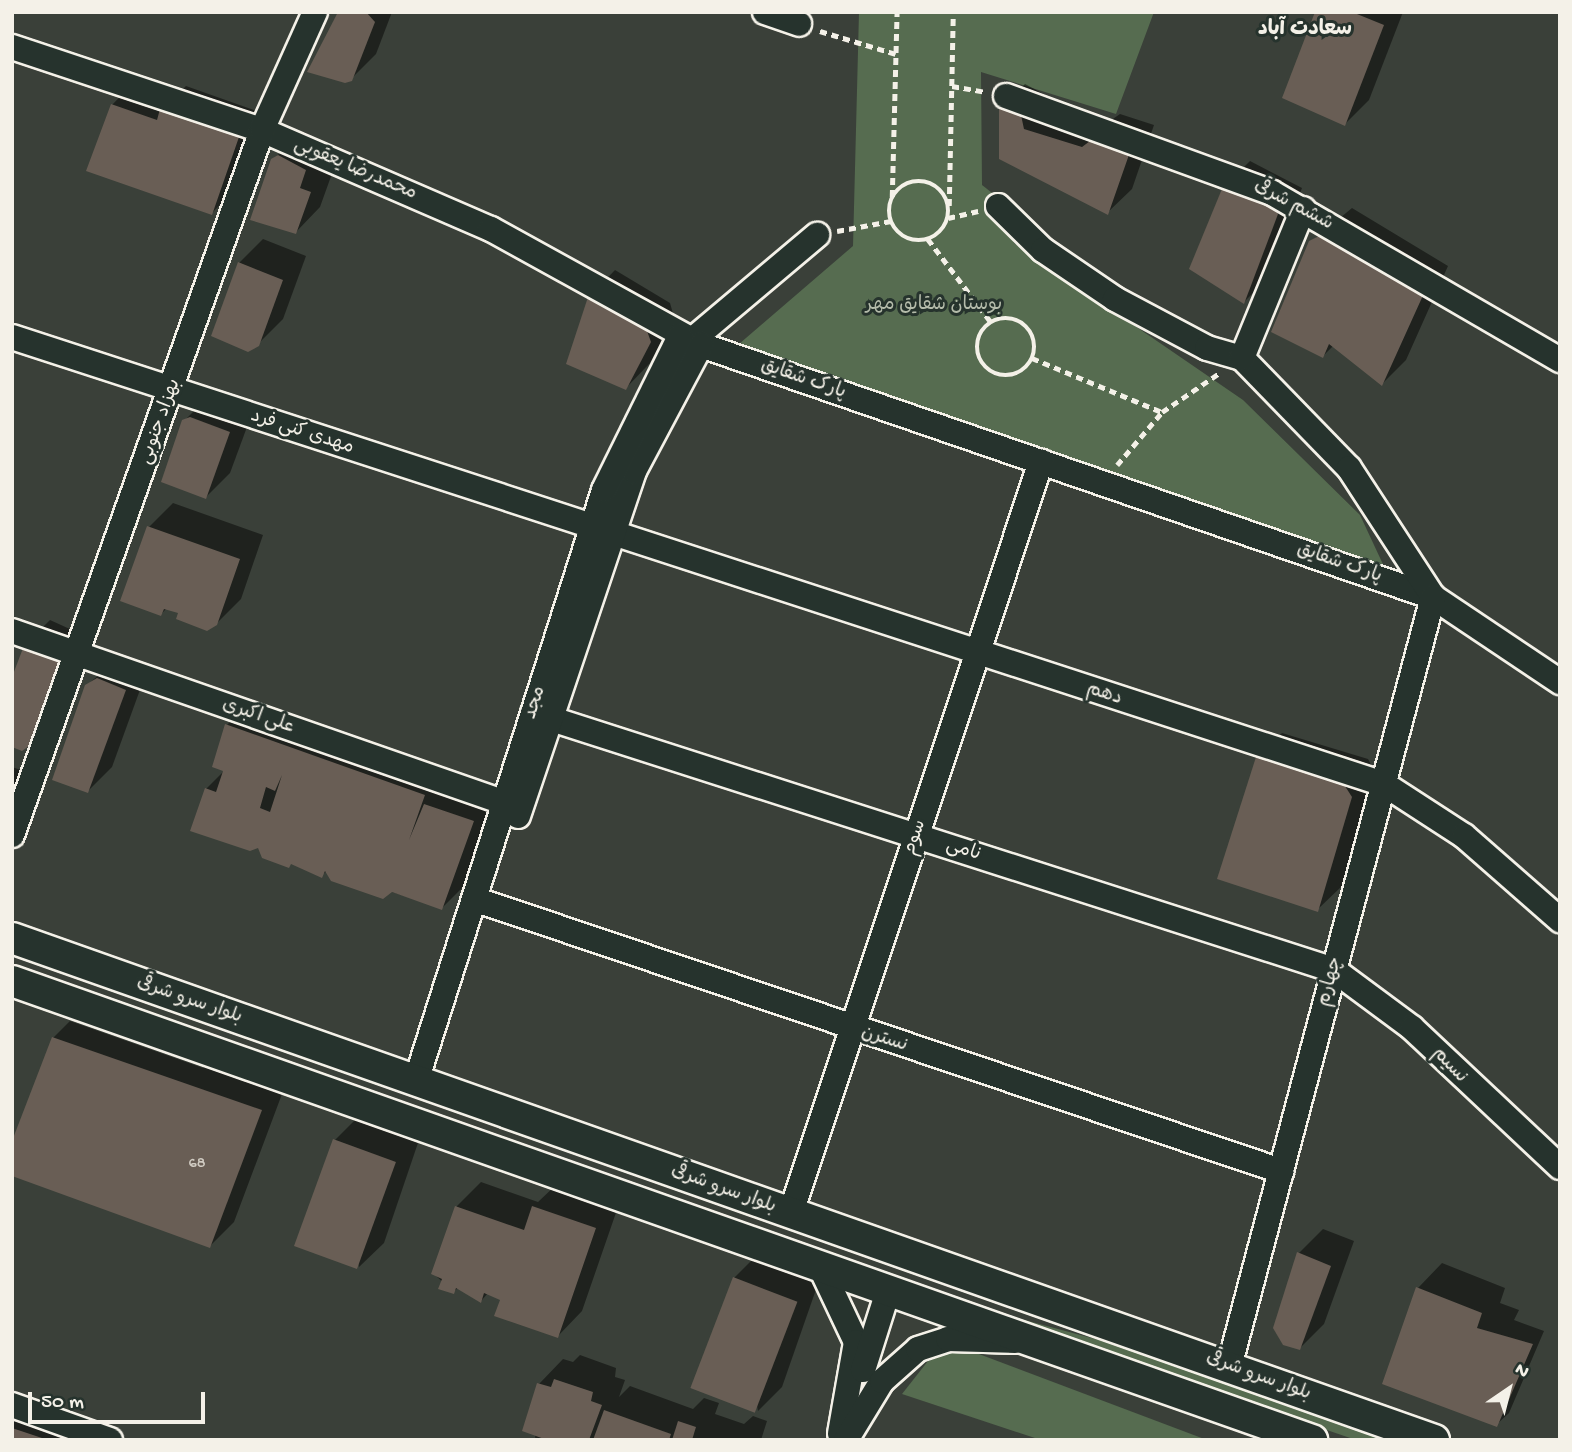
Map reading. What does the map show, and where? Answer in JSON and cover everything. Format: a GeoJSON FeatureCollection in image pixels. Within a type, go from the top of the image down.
{"type":"FeatureCollection","features":[{"type":"Feature","properties":{"kind":"main road","name":"بلوار سرو شرقی"},"geometry":{"type":"LineString","coordinates":[[12,938],[1434,1440]]}},
{"type":"Feature","properties":{"kind":"main road","name":"بلوار سرو شرقی"},"geometry":{"type":"LineString","coordinates":[[12,981],[1312,1440]]}},
{"type":"Feature","properties":{"kind":"main road"},"geometry":{"type":"LineString","coordinates":[[888,1291],[902,1253]]}},
{"type":"Feature","properties":{"kind":"street","name":"بهزاد جنوبی"},"geometry":{"type":"LineString","coordinates":[[12,835],[262,130],[315,12]]}},
{"type":"Feature","properties":{"kind":"street"},"geometry":{"type":"LineString","coordinates":[[765,12],[799,24]]}},
{"type":"Feature","properties":{"kind":"street","name":"محمدرضا یعقوبی"},"geometry":{"type":"LineString","coordinates":[[12,47],[262,130],[491,229],[691,341]]}},
{"type":"Feature","properties":{"kind":"street","name":"ششم شرقی"},"geometry":{"type":"LineString","coordinates":[[1006,96],[1238,178],[1303,209],[1560,360]]}},
{"type":"Feature","properties":{"kind":"street","name":"پارک شقایق"},"geometry":{"type":"LineString","coordinates":[[998,206],[1043,250],[1115,299],[1207,348],[1242,358],[1349,468],[1433,597]]}},
{"type":"Feature","properties":{"kind":"street"},"geometry":{"type":"LineString","coordinates":[[1242,358],[1303,209]]}},
{"type":"Feature","properties":{"kind":"street","name":"مجد"},"geometry":{"type":"LineString","coordinates":[[422,1083],[602,532],[691,341],[817,235]]}},
{"type":"Feature","properties":{"kind":"street","name":"مهدی کنی فرد"},"geometry":{"type":"LineString","coordinates":[[12,337],[602,532]]}},
{"type":"Feature","properties":{"kind":"street","name":"پارک شقایق"},"geometry":{"type":"LineString","coordinates":[[691,341],[1433,597]]}},
{"type":"Feature","properties":{"kind":"street","name":"سوم"},"geometry":{"type":"LineString","coordinates":[[791,1213],[1041,462]]}},
{"type":"Feature","properties":{"kind":"street","name":"دهم"},"geometry":{"type":"LineString","coordinates":[[602,532],[976,655],[1384,784],[1464,836],[1560,920]]}},
{"type":"Feature","properties":{"kind":"street"},"geometry":{"type":"LineString","coordinates":[[1433,597],[1560,682]]}},
{"type":"Feature","properties":{"kind":"street","name":"چهارم"},"geometry":{"type":"LineString","coordinates":[[1229,1367],[1433,597]]}},
{"type":"Feature","properties":{"kind":"street","name":"علی اکبری"},"geometry":{"type":"LineString","coordinates":[[12,631],[513,805]]}},
{"type":"Feature","properties":{"kind":"street","name":"نامی"},"geometry":{"type":"LineString","coordinates":[[542,716],[1334,970]]}},
{"type":"Feature","properties":{"kind":"street","name":"نسترن"},"geometry":{"type":"LineString","coordinates":[[481,902],[852,1030],[1281,1171]]}},
{"type":"Feature","properties":{"kind":"street","name":"نسیم"},"geometry":{"type":"LineString","coordinates":[[1334,970],[1412,1028],[1560,1167]]}},
{"type":"Feature","properties":{"kind":"street"},"geometry":{"type":"LineString","coordinates":[[820,1266],[856,1342],[842,1440]]}},
{"type":"Feature","properties":{"kind":"street"},"geometry":{"type":"LineString","coordinates":[[842,1440],[888,1291]]}},
{"type":"Feature","properties":{"kind":"street"},"geometry":{"type":"LineString","coordinates":[[842,1440],[882,1381],[918,1349],[948,1339],[1034,1342]]}},
{"type":"Feature","properties":{"kind":"street"},"geometry":{"type":"LineString","coordinates":[[12,1405],[110,1440]]}},
{"type":"Feature","properties":{"kind":"path"},"geometry":{"type":"LineString","coordinates":[[897,12],[891,220],[901,235],[928,239],[991,322]]}},
{"type":"Feature","properties":{"kind":"path"},"geometry":{"type":"LineString","coordinates":[[928,239],[944,227],[949,206],[953,12]]}},
{"type":"Feature","properties":{"kind":"path"},"geometry":{"type":"LineString","coordinates":[[799,24],[896,54]]}},
{"type":"Feature","properties":{"kind":"path"},"geometry":{"type":"LineString","coordinates":[[952,86],[1006,96]]}},
{"type":"Feature","properties":{"kind":"path"},"geometry":{"type":"LineString","coordinates":[[892,197],[905,184],[923,181],[941,190],[949,206]]}},
{"type":"Feature","properties":{"kind":"path"},"geometry":{"type":"LineString","coordinates":[[817,235],[891,220]]}},
{"type":"Feature","properties":{"kind":"path"},"geometry":{"type":"LineString","coordinates":[[1010,318],[1027,327],[1035,345],[1032,358],[1015,375],[988,370],[976,345],[991,322],[1010,318]]}},
{"type":"Feature","properties":{"kind":"path"},"geometry":{"type":"LineString","coordinates":[[1032,358],[1162,412]]}},
{"type":"Feature","properties":{"kind":"path"},"geometry":{"type":"LineString","coordinates":[[1102,483],[1162,412],[1242,358]]}},
{"type":"Feature","properties":{"kind":"green space","name":"بوستان شقایق مهر"},"geometry":{"type":"Polygon","coordinates":[[[859,12],[1154,12],[1116,114],[981,72],[982,185],[996,196],[1014,243],[1243,400],[1360,515],[1388,575],[739,344],[853,246],[859,12]]]}},
{"type":"Feature","properties":{"kind":"green space"},"geometry":{"type":"Polygon","coordinates":[[[946,1299],[1129,1348],[1389,1440],[1356,1440],[946,1299]]]}},
{"type":"Feature","properties":{"kind":"green space"},"geometry":{"type":"Polygon","coordinates":[[[963,1348],[1207,1440],[1041,1440],[902,1394],[928,1361],[963,1348]]]}},
{"type":"Feature","properties":{"kind":"building"},"geometry":{"type":"Polygon","coordinates":[[[338,12],[366,12],[375,22],[352,81],[345,83],[307,72],[338,12]]]}},
{"type":"Feature","properties":{"kind":"building"},"geometry":{"type":"Polygon","coordinates":[[[1315,12],[1352,12],[1384,25],[1345,126],[1282,98],[1315,12]]]}},
{"type":"Feature","properties":{"kind":"building"},"geometry":{"type":"Polygon","coordinates":[[[111,104],[157,120],[160,109],[239,137],[212,215],[86,171],[111,104]]]}},
{"type":"Feature","properties":{"kind":"building"},"geometry":{"type":"Polygon","coordinates":[[[999,107],[1021,115],[1024,129],[1082,147],[1094,138],[1131,149],[1108,215],[999,159],[999,107]]]}},
{"type":"Feature","properties":{"kind":"building"},"geometry":{"type":"Polygon","coordinates":[[[278,155],[306,170],[300,188],[311,192],[296,234],[250,220],[271,159],[278,155]]]}},
{"type":"Feature","properties":{"kind":"building"},"geometry":{"type":"Polygon","coordinates":[[[1224,184],[1275,206],[1278,214],[1244,304],[1189,269],[1224,184]]]}},
{"type":"Feature","properties":{"kind":"building"},"geometry":{"type":"Polygon","coordinates":[[[1327,232],[1425,291],[1382,386],[1329,344],[1323,358],[1271,332],[1309,241],[1327,232]]]}},
{"type":"Feature","properties":{"kind":"building"},"geometry":{"type":"Polygon","coordinates":[[[238,262],[283,280],[259,346],[248,352],[211,336],[238,262]]]}},
{"type":"Feature","properties":{"kind":"building"},"geometry":{"type":"Polygon","coordinates":[[[589,294],[646,328],[651,342],[626,390],[566,364],[589,294]]]}},
{"type":"Feature","properties":{"kind":"building"},"geometry":{"type":"Polygon","coordinates":[[[190,417],[230,432],[206,499],[161,482],[182,420],[190,417]]]}},
{"type":"Feature","properties":{"kind":"building"},"geometry":{"type":"Polygon","coordinates":[[[147,526],[240,559],[217,625],[207,631],[176,619],[178,613],[164,609],[161,616],[120,601],[147,526]]]}},
{"type":"Feature","properties":{"kind":"building"},"geometry":{"type":"Polygon","coordinates":[[[25,643],[60,659],[29,746],[22,751],[12,747],[12,677],[25,643]]]}},
{"type":"Feature","properties":{"kind":"building"},"geometry":{"type":"Polygon","coordinates":[[[97,678],[126,690],[88,793],[52,780],[85,685],[97,678]]]}},
{"type":"Feature","properties":{"kind":"building"},"geometry":{"type":"Polygon","coordinates":[[[225,724],[425,795],[409,840],[424,804],[474,821],[442,910],[392,892],[383,899],[331,881],[325,871],[322,878],[291,864],[289,868],[262,858],[258,848],[250,851],[190,831],[205,788],[216,792],[223,771],[212,767],[225,724]],[[282,775],[275,791],[266,787],[260,808],[270,812],[282,775]]]}},
{"type":"Feature","properties":{"kind":"building"},"geometry":{"type":"Polygon","coordinates":[[[1256,757],[1343,783],[1352,797],[1318,912],[1217,879],[1256,757]]]}},
{"type":"Feature","properties":{"kind":"building"},"geometry":{"type":"Polygon","coordinates":[[[52,1037],[262,1110],[210,1248],[12,1176],[12,1141],[52,1037]]]}},
{"type":"Feature","properties":{"kind":"building"},"geometry":{"type":"Polygon","coordinates":[[[333,1139],[396,1162],[357,1269],[294,1246],[333,1139]]]}},
{"type":"Feature","properties":{"kind":"building"},"geometry":{"type":"Polygon","coordinates":[[[455,1206],[524,1230],[532,1206],[596,1228],[558,1338],[494,1316],[500,1300],[484,1293],[481,1303],[456,1288],[454,1294],[438,1289],[442,1279],[431,1274],[455,1206]]]}},
{"type":"Feature","properties":{"kind":"building"},"geometry":{"type":"Polygon","coordinates":[[[1297,1252],[1331,1266],[1300,1350],[1283,1345],[1273,1328],[1297,1252]]]}},
{"type":"Feature","properties":{"kind":"building"},"geometry":{"type":"Polygon","coordinates":[[[733,1277],[797,1302],[755,1413],[690,1388],[733,1277]]]}},
{"type":"Feature","properties":{"kind":"building"},"geometry":{"type":"Polygon","coordinates":[[[1416,1287],[1482,1313],[1477,1328],[1533,1344],[1497,1427],[1382,1384],[1416,1287]]]}},
{"type":"Feature","properties":{"kind":"building"},"geometry":{"type":"Polygon","coordinates":[[[554,1379],[593,1392],[591,1401],[602,1405],[589,1440],[547,1440],[522,1431],[537,1383],[551,1387],[554,1379]]]}},
{"type":"Feature","properties":{"kind":"building"},"geometry":{"type":"Polygon","coordinates":[[[604,1410],[671,1434],[669,1440],[593,1440],[604,1410]]]}},
{"type":"Feature","properties":{"kind":"building"},"geometry":{"type":"Polygon","coordinates":[[[678,1421],[696,1427],[692,1440],[672,1440],[678,1421]]]}},
{"type":"Feature","properties":{"kind":"building"},"geometry":{"type":"Polygon","coordinates":[[[12,1428],[45,1439],[45,1440],[12,1440],[12,1428]]]}},
{"type":"Feature","properties":{"kind":"district","name":"سعادت آباد"},"geometry":{"type":"Point","coordinates":[1305,31]}}]}
